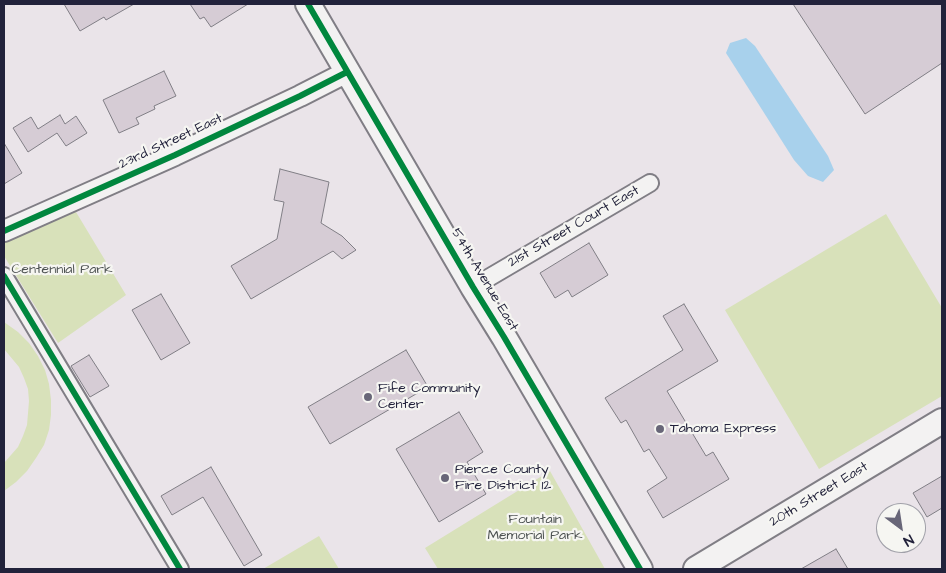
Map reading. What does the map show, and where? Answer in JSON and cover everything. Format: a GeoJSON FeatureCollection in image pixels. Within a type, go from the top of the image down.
{"type":"FeatureCollection","features":[{"type":"Feature","properties":{"kind":"main road","name":"54th Avenue East"},"geometry":{"type":"LineString","coordinates":[[308,4],[472,287],[504,337],[640,569]]}},
{"type":"Feature","properties":{"kind":"main road","name":"20th Street East"},"geometry":{"type":"LineString","coordinates":[[696,569],[942,421]]}},
{"type":"Feature","properties":{"kind":"street","name":"23rd Street East"},"geometry":{"type":"LineString","coordinates":[[4,230],[175,155],[347,72]]}},
{"type":"Feature","properties":{"kind":"street","name":"21st Street Court East"},"geometry":{"type":"LineString","coordinates":[[472,287],[650,183]]}},
{"type":"Feature","properties":{"kind":"street"},"geometry":{"type":"LineString","coordinates":[[4,276],[180,569]]}},
{"type":"Feature","properties":{"kind":"green space","name":"Centennial Park"},"geometry":{"type":"Polygon","coordinates":[[[76,212],[126,295],[58,343],[4,256],[4,238],[76,212]]]}},
{"type":"Feature","properties":{"kind":"green space"},"geometry":{"type":"Polygon","coordinates":[[[886,214],[942,308],[942,396],[819,469],[725,310],[886,214]]]}},
{"type":"Feature","properties":{"kind":"green space"},"geometry":{"type":"Polygon","coordinates":[[[4,322],[29,343],[38,356],[49,384],[51,415],[44,445],[36,458],[27,471],[4,491],[4,463],[18,447],[23,436],[27,425],[29,401],[28,389],[19,367],[4,349],[4,322]]]}},
{"type":"Feature","properties":{"kind":"green space","name":"Fountain Memorial Park"},"geometry":{"type":"Polygon","coordinates":[[[550,471],[605,569],[438,569],[425,548],[550,471]]]}},
{"type":"Feature","properties":{"kind":"green space"},"geometry":{"type":"Polygon","coordinates":[[[319,536],[339,569],[263,569],[319,536]]]}},
{"type":"Feature","properties":{"kind":"water"},"geometry":{"type":"Polygon","coordinates":[[[746,38],[755,46],[828,156],[834,170],[823,182],[808,176],[794,160],[726,53],[730,43],[746,38]]]}},
{"type":"Feature","properties":{"kind":"building"},"geometry":{"type":"Polygon","coordinates":[[[64,4],[134,4],[106,20],[104,17],[80,31],[64,4]]]}},
{"type":"Feature","properties":{"kind":"building"},"geometry":{"type":"Polygon","coordinates":[[[190,4],[248,4],[211,27],[204,17],[200,19],[190,4]]]}},
{"type":"Feature","properties":{"kind":"building"},"geometry":{"type":"Polygon","coordinates":[[[793,4],[942,4],[942,63],[865,114],[793,4]]]}},
{"type":"Feature","properties":{"kind":"building"},"geometry":{"type":"Polygon","coordinates":[[[164,71],[176,96],[154,106],[155,109],[136,118],[139,124],[119,133],[103,100],[164,71]]]}},
{"type":"Feature","properties":{"kind":"building"},"geometry":{"type":"Polygon","coordinates":[[[60,115],[65,124],[76,116],[87,133],[66,146],[57,133],[28,152],[13,128],[31,117],[38,129],[60,115]]]}},
{"type":"Feature","properties":{"kind":"building"},"geometry":{"type":"Polygon","coordinates":[[[4,143],[22,173],[4,184],[4,143]]]}},
{"type":"Feature","properties":{"kind":"building"},"geometry":{"type":"Polygon","coordinates":[[[280,169],[329,182],[321,223],[342,236],[356,250],[342,259],[333,251],[251,299],[231,266],[277,239],[284,202],[274,200],[280,169]]]}},
{"type":"Feature","properties":{"kind":"building"},"geometry":{"type":"Polygon","coordinates":[[[589,243],[608,275],[572,297],[568,290],[555,298],[540,273],[589,243]]]}},
{"type":"Feature","properties":{"kind":"building"},"geometry":{"type":"Polygon","coordinates":[[[161,294],[190,343],[161,360],[132,310],[161,294]]]}},
{"type":"Feature","properties":{"kind":"building"},"geometry":{"type":"Polygon","coordinates":[[[684,304],[718,361],[667,391],[706,456],[713,452],[729,479],[663,518],[647,491],[667,478],[649,449],[644,452],[626,420],[621,423],[605,398],[683,350],[663,316],[684,304]]]}},
{"type":"Feature","properties":{"kind":"building","name":"Fife Community Center"},"geometry":{"type":"Polygon","coordinates":[[[406,350],[428,387],[330,444],[308,407],[406,350]]]}},
{"type":"Feature","properties":{"kind":"building"},"geometry":{"type":"Polygon","coordinates":[[[89,355],[109,386],[90,397],[71,366],[89,355]]]}},
{"type":"Feature","properties":{"kind":"building","name":"Pierce County Fire District 12"},"geometry":{"type":"Polygon","coordinates":[[[459,412],[483,452],[467,462],[486,494],[439,522],[396,449],[459,412]]]}},
{"type":"Feature","properties":{"kind":"building"},"geometry":{"type":"Polygon","coordinates":[[[211,467],[262,555],[244,566],[203,497],[172,515],[161,496],[211,467]]]}},
{"type":"Feature","properties":{"kind":"building"},"geometry":{"type":"Polygon","coordinates":[[[942,476],[942,508],[927,517],[926,503],[919,503],[913,493],[942,476]]]}},
{"type":"Feature","properties":{"kind":"building"},"geometry":{"type":"Polygon","coordinates":[[[836,549],[848,569],[801,569],[836,549]]]}},
{"type":"Feature","properties":{"kind":"cycle path"},"geometry":{"type":"LineString","coordinates":[[308,4],[640,569]]}},
{"type":"Feature","properties":{"kind":"cycle path"},"geometry":{"type":"LineString","coordinates":[[4,231],[175,155],[347,72]]}},
{"type":"Feature","properties":{"kind":"cycle path"},"geometry":{"type":"LineString","coordinates":[[4,276],[180,569]]}},
{"type":"Feature","properties":{"kind":"place","name":"Fife Community Center"},"geometry":{"type":"Point","coordinates":[368,397]}},
{"type":"Feature","properties":{"kind":"place","name":"Tahoma Express"},"geometry":{"type":"Point","coordinates":[660,429]}},
{"type":"Feature","properties":{"kind":"place","name":"Pierce County Fire District 12"},"geometry":{"type":"Point","coordinates":[445,478]}}]}
